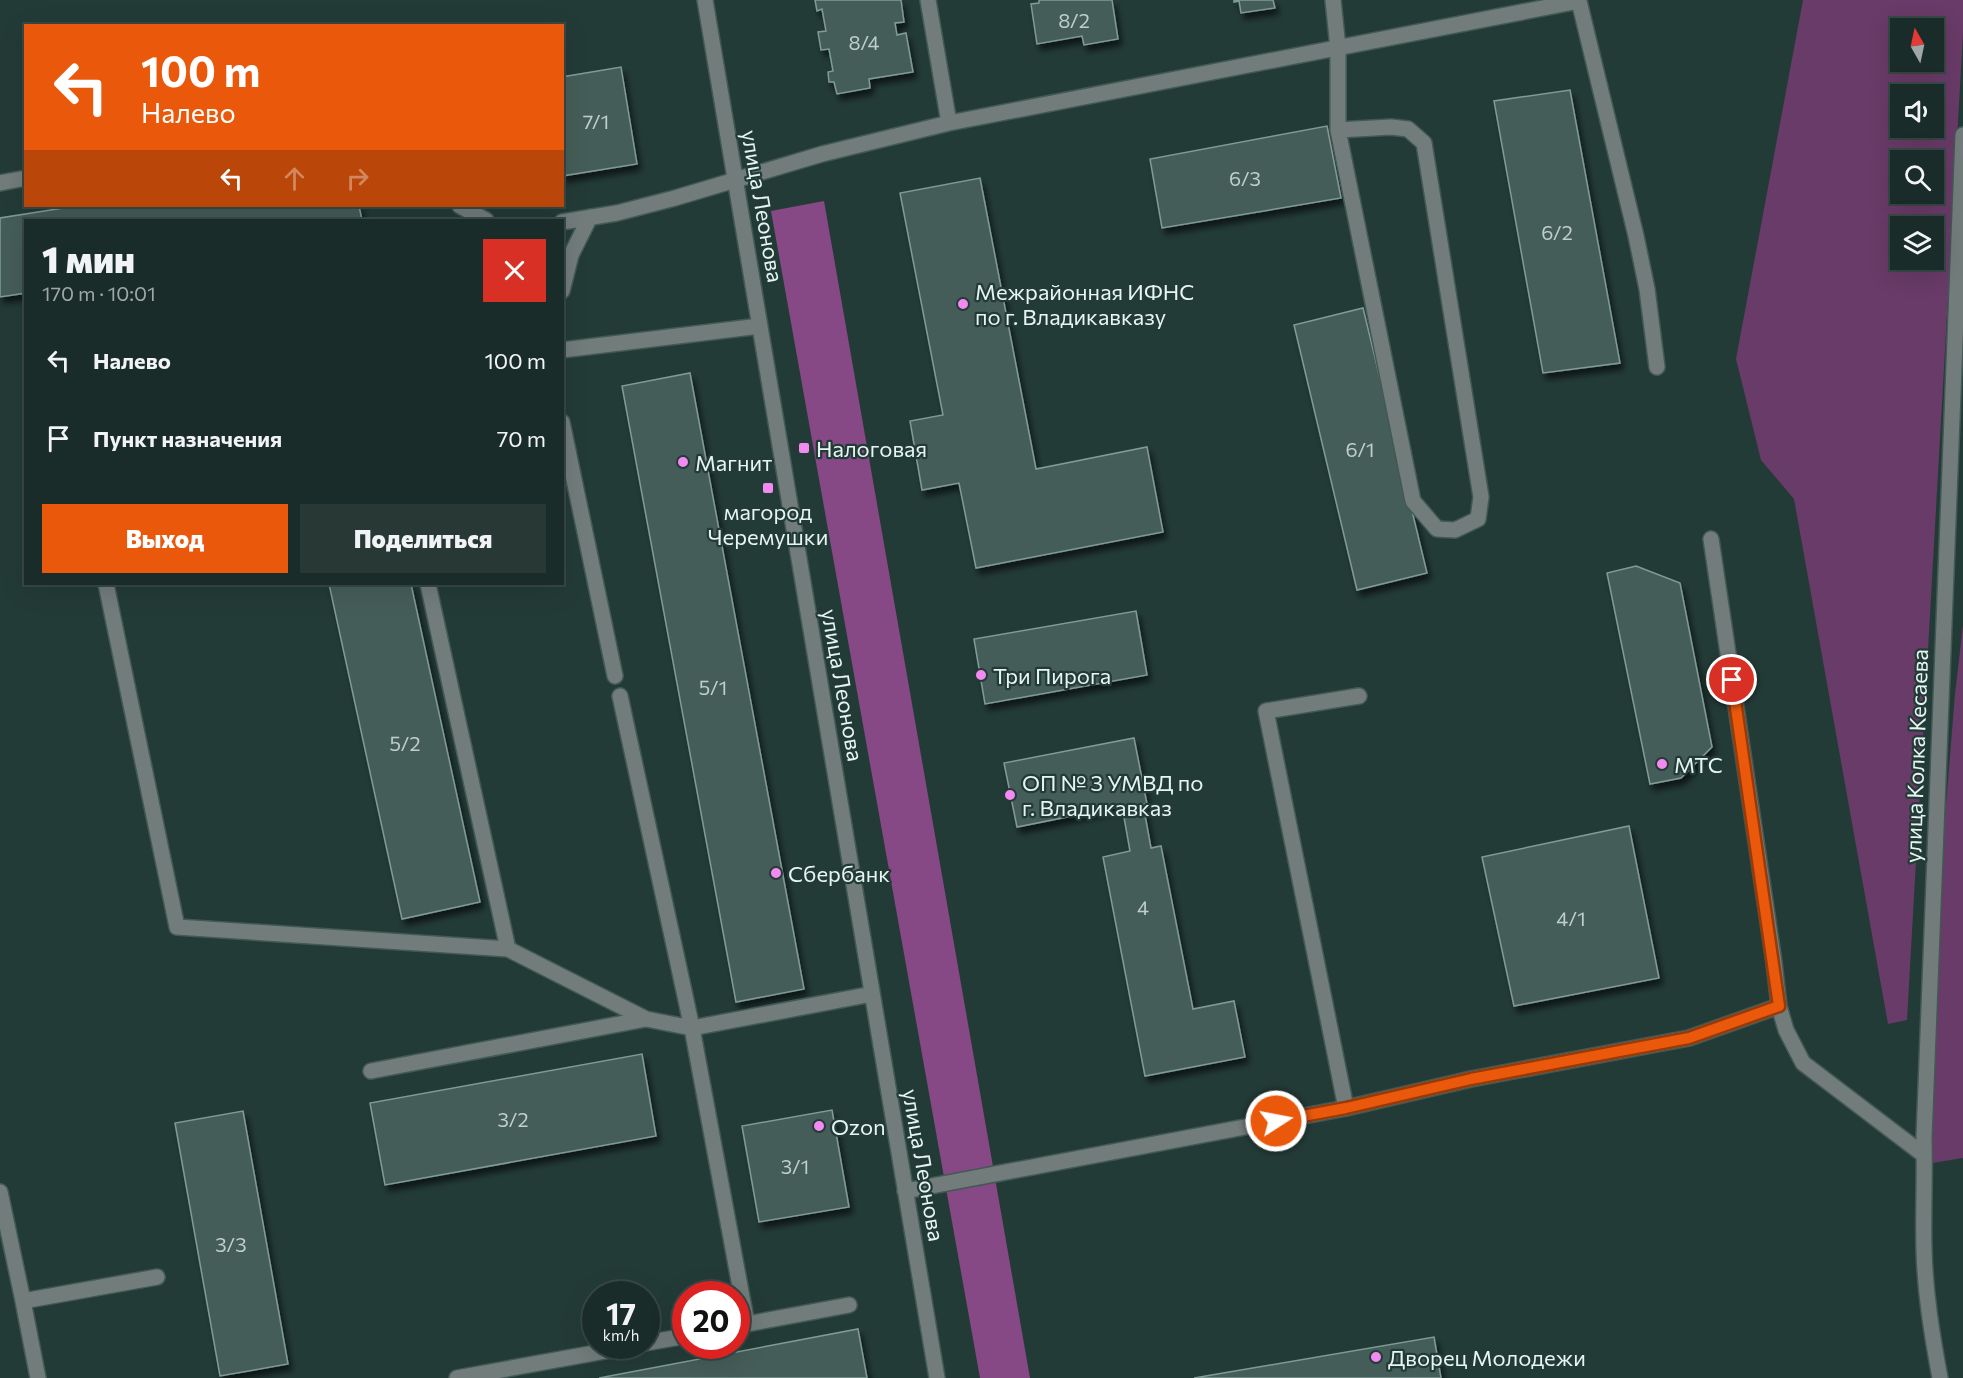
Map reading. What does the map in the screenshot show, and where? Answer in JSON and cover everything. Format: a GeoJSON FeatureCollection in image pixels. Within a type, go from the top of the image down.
{"type":"FeatureCollection","features":[{"type":"Feature","properties":{"kind":"street","name":"улица Леонова"},"geometry":{"type":"LineString","coordinates":[[705,0],[937,1378]]}},
{"type":"Feature","properties":{"kind":"street"},"geometry":{"type":"LineString","coordinates":[[928,0],[949,123]]}},
{"type":"Feature","properties":{"kind":"street"},"geometry":{"type":"LineString","coordinates":[[1333,0],[1338,48],[1338,130],[1413,501],[1437,529],[1455,530],[1478,519],[1481,497],[1424,143],[1408,129],[1338,130]]}},
{"type":"Feature","properties":{"kind":"street"},"geometry":{"type":"LineString","coordinates":[[564,222],[652,204],[822,154],[949,123],[1579,2],[1636,236],[1647,289],[1657,367]]}},
{"type":"Feature","properties":{"kind":"street","name":"улица Колка Кесаева"},"geometry":{"type":"LineString","coordinates":[[1940,1378],[1929,1320],[1926,1289],[1924,1155],[1963,135]]}},
{"type":"Feature","properties":{"kind":"street"},"geometry":{"type":"LineString","coordinates":[[0,183],[24,178]]}},
{"type":"Feature","properties":{"kind":"street"},"geometry":{"type":"LineString","coordinates":[[462,207],[484,219]]}},
{"type":"Feature","properties":{"kind":"street"},"geometry":{"type":"LineString","coordinates":[[564,283],[571,255],[590,217]]}},
{"type":"Feature","properties":{"kind":"street"},"geometry":{"type":"LineString","coordinates":[[564,350],[760,326]]}},
{"type":"Feature","properties":{"kind":"street"},"geometry":{"type":"LineString","coordinates":[[564,432],[615,676]]}},
{"type":"Feature","properties":{"kind":"street"},"geometry":{"type":"LineString","coordinates":[[1950,450],[1963,466]]}},
{"type":"Feature","properties":{"kind":"street"},"geometry":{"type":"LineString","coordinates":[[1711,540],[1779,1006],[1786,1030],[1803,1063],[1924,1155]]}},
{"type":"Feature","properties":{"kind":"street"},"geometry":{"type":"LineString","coordinates":[[106,585],[177,927],[508,949],[646,1019],[692,1028],[872,994]]}},
{"type":"Feature","properties":{"kind":"street"},"geometry":{"type":"LineString","coordinates":[[429,585],[508,949]]}},
{"type":"Feature","properties":{"kind":"street"},"geometry":{"type":"LineString","coordinates":[[620,696],[692,1028],[735,1281]]}},
{"type":"Feature","properties":{"kind":"street"},"geometry":{"type":"LineString","coordinates":[[1346,1108],[1266,711],[1359,696]]}},
{"type":"Feature","properties":{"kind":"street"},"geometry":{"type":"LineString","coordinates":[[905,1191],[1346,1108],[1471,1079],[1689,1038],[1779,1006]]}},
{"type":"Feature","properties":{"kind":"street"},"geometry":{"type":"LineString","coordinates":[[371,1071],[646,1019]]}},
{"type":"Feature","properties":{"kind":"street"},"geometry":{"type":"LineString","coordinates":[[0,1192],[38,1378]]}},
{"type":"Feature","properties":{"kind":"street"},"geometry":{"type":"LineString","coordinates":[[23,1301],[156,1277]]}},
{"type":"Feature","properties":{"kind":"street"},"geometry":{"type":"LineString","coordinates":[[750,1324],[849,1305]]}},
{"type":"Feature","properties":{"kind":"street"},"geometry":{"type":"LineString","coordinates":[[457,1378],[582,1355]]}},
{"type":"Feature","properties":{"kind":"shaded area"},"geometry":{"type":"Polygon","coordinates":[[[1803,0],[1963,0],[1963,33],[1907,1020],[1888,1024],[1794,499],[1761,460],[1736,359],[1803,0]]]}},
{"type":"Feature","properties":{"kind":"shaded area"},"geometry":{"type":"Polygon","coordinates":[[[824,201],[1030,1378],[980,1378],[771,211],[824,201]]]}},
{"type":"Feature","properties":{"kind":"shaded area"},"geometry":{"type":"Polygon","coordinates":[[[1963,625],[1963,1158],[1926,1164],[1936,929],[1955,694],[1963,625]]]}},
{"type":"Feature","properties":{"kind":"building"},"geometry":{"type":"Polygon","coordinates":[[[815,0],[901,0],[904,22],[895,23],[897,35],[906,33],[913,72],[869,79],[870,88],[837,94],[834,82],[829,82],[828,72],[833,71],[829,49],[821,50],[818,32],[826,31],[822,9],[817,11],[815,0]]]}},
{"type":"Feature","properties":{"kind":"building"},"geometry":{"type":"Polygon","coordinates":[[[1039,0],[1112,0],[1118,39],[1084,45],[1082,36],[1037,44],[1031,4],[1039,3],[1039,0]]]}},
{"type":"Feature","properties":{"kind":"building"},"geometry":{"type":"Polygon","coordinates":[[[1234,0],[1273,0],[1275,8],[1241,13],[1239,1],[1234,2],[1234,0]]]}},
{"type":"Feature","properties":{"kind":"building"},"geometry":{"type":"Polygon","coordinates":[[[621,67],[637,164],[564,176],[564,77],[621,67]]]}},
{"type":"Feature","properties":{"kind":"building"},"geometry":{"type":"Polygon","coordinates":[[[1570,90],[1620,363],[1543,373],[1494,101],[1570,90]]]}},
{"type":"Feature","properties":{"kind":"building"},"geometry":{"type":"Polygon","coordinates":[[[1327,126],[1341,198],[1162,228],[1150,159],[1327,126]]]}},
{"type":"Feature","properties":{"kind":"building","name":"Межрайонная ИФНС по г. Владикавказу"},"geometry":{"type":"Polygon","coordinates":[[[980,178],[1036,469],[1147,447],[1163,532],[976,568],[959,483],[922,490],[910,421],[943,415],[900,193],[980,178]]]}},
{"type":"Feature","properties":{"kind":"building"},"geometry":{"type":"Polygon","coordinates":[[[70,207],[359,207],[362,219],[24,219],[24,293],[0,297],[0,218],[70,207]]]}},
{"type":"Feature","properties":{"kind":"building"},"geometry":{"type":"Polygon","coordinates":[[[1363,308],[1427,573],[1357,590],[1294,325],[1363,308]]]}},
{"type":"Feature","properties":{"kind":"building"},"geometry":{"type":"Polygon","coordinates":[[[690,373],[804,989],[736,1002],[622,386],[690,373]]]}},
{"type":"Feature","properties":{"kind":"building"},"geometry":{"type":"Polygon","coordinates":[[[1636,566],[1680,583],[1712,747],[1681,778],[1650,784],[1607,573],[1636,566]]]}},
{"type":"Feature","properties":{"kind":"building"},"geometry":{"type":"Polygon","coordinates":[[[329,585],[411,585],[480,902],[402,919],[329,585]]]}},
{"type":"Feature","properties":{"kind":"building"},"geometry":{"type":"Polygon","coordinates":[[[1136,611],[1147,675],[985,704],[974,639],[1136,611]]]}},
{"type":"Feature","properties":{"kind":"building"},"geometry":{"type":"Polygon","coordinates":[[[1134,738],[1147,804],[1143,804],[1151,848],[1161,846],[1193,1009],[1234,1001],[1245,1057],[1145,1076],[1103,857],[1130,851],[1122,806],[1017,827],[1004,763],[1134,738]]]}},
{"type":"Feature","properties":{"kind":"building"},"geometry":{"type":"Polygon","coordinates":[[[1629,826],[1659,978],[1514,1006],[1482,857],[1629,826]]]}},
{"type":"Feature","properties":{"kind":"building"},"geometry":{"type":"Polygon","coordinates":[[[642,1054],[656,1136],[385,1185],[370,1103],[642,1054]]]}},
{"type":"Feature","properties":{"kind":"building"},"geometry":{"type":"Polygon","coordinates":[[[832,1110],[849,1207],[759,1222],[742,1126],[832,1110]]]}},
{"type":"Feature","properties":{"kind":"building"},"geometry":{"type":"Polygon","coordinates":[[[243,1111],[288,1364],[220,1376],[175,1123],[243,1111]]]}},
{"type":"Feature","properties":{"kind":"building"},"geometry":{"type":"Polygon","coordinates":[[[858,1329],[867,1378],[599,1378],[699,1359],[750,1359],[750,1349],[858,1329]]]}},
{"type":"Feature","properties":{"kind":"building","name":"Дворец Молодежи"},"geometry":{"type":"Polygon","coordinates":[[[1434,1337],[1441,1378],[1194,1378],[1434,1337]]]}},
{"type":"Feature","properties":{"kind":"place","name":"Межрайонная ИФНС по г. Владикавказу"},"geometry":{"type":"Point","coordinates":[963,304]}},
{"type":"Feature","properties":{"kind":"place","name":"Налоговая"},"geometry":{"type":"Point","coordinates":[804,448]}},
{"type":"Feature","properties":{"kind":"place","name":"Магнит"},"geometry":{"type":"Point","coordinates":[683,462]}},
{"type":"Feature","properties":{"kind":"place","name":"магород Черемушки"},"geometry":{"type":"Point","coordinates":[768,488]}},
{"type":"Feature","properties":{"kind":"place","name":"Три Пирога"},"geometry":{"type":"Point","coordinates":[981,675]}},
{"type":"Feature","properties":{"kind":"place","name":"МТС"},"geometry":{"type":"Point","coordinates":[1662,764]}},
{"type":"Feature","properties":{"kind":"place","name":"ОП № 3 УМВД по г. Владикавказ"},"geometry":{"type":"Point","coordinates":[1010,795]}},
{"type":"Feature","properties":{"kind":"place","name":"Сбербанк"},"geometry":{"type":"Point","coordinates":[776,873]}},
{"type":"Feature","properties":{"kind":"place","name":"Ozon"},"geometry":{"type":"Point","coordinates":[819,1126]}},
{"type":"Feature","properties":{"kind":"place","name":"Дворец Молодежи"},"geometry":{"type":"Point","coordinates":[1376,1357]}},
{"type":"Feature","properties":{"kind":"route"},"geometry":{"type":"LineString","coordinates":[[1276,1121],[1346,1108],[1471,1079],[1689,1038],[1779,1006],[1732,680]]}}]}
